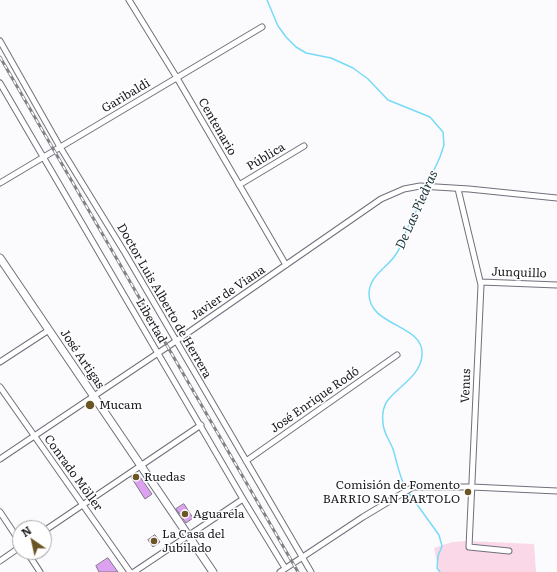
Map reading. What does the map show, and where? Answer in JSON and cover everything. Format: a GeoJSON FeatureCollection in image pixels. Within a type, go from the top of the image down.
{"type":"FeatureCollection","features":[{"type":"Feature","properties":{"kind":"street","name":"Centenario"},"geometry":{"type":"LineString","coordinates":[[129,0],[177,78],[286,265]]}},
{"type":"Feature","properties":{"kind":"street","name":"Garibaldi"},"geometry":{"type":"LineString","coordinates":[[0,183],[262,27]]}},
{"type":"Feature","properties":{"kind":"street","name":"Doctor Luis Alberto de Herrera"},"geometry":{"type":"LineString","coordinates":[[0,41],[60,147],[125,253],[311,572]]}},
{"type":"Feature","properties":{"kind":"street","name":"Libertad"},"geometry":{"type":"LineString","coordinates":[[0,83],[243,499],[285,568]]}},
{"type":"Feature","properties":{"kind":"street","name":"Pública"},"geometry":{"type":"LineString","coordinates":[[238,185],[304,146]]}},
{"type":"Feature","properties":{"kind":"street","name":"Javier de Viana"},"geometry":{"type":"LineString","coordinates":[[0,459],[176,341],[381,199],[404,189],[420,186],[557,198]]}},
{"type":"Feature","properties":{"kind":"street","name":"Venus"},"geometry":{"type":"LineString","coordinates":[[458,189],[481,282],[469,547],[509,551]]}},
{"type":"Feature","properties":{"kind":"street","name":"José Artigas"},"geometry":{"type":"LineString","coordinates":[[0,259],[213,572]]}},
{"type":"Feature","properties":{"kind":"street","name":"Junquillo"},"geometry":{"type":"LineString","coordinates":[[481,282],[557,285]]}},
{"type":"Feature","properties":{"kind":"street"},"geometry":{"type":"LineString","coordinates":[[0,362],[49,330]]}},
{"type":"Feature","properties":{"kind":"street","name":"José Enrique Rodó"},"geometry":{"type":"LineString","coordinates":[[246,461],[397,355]]}},
{"type":"Feature","properties":{"kind":"street","name":"Conrado Möller"},"geometry":{"type":"LineString","coordinates":[[0,387],[84,504],[130,572]]}},
{"type":"Feature","properties":{"kind":"street"},"geometry":{"type":"LineString","coordinates":[[52,526],[201,425]]}},
{"type":"Feature","properties":{"kind":"street"},"geometry":{"type":"LineString","coordinates":[[280,572],[413,486],[557,491]]}},
{"type":"Feature","properties":{"kind":"street"},"geometry":{"type":"LineString","coordinates":[[134,572],[243,499]]}},
{"type":"Feature","properties":{"kind":"street"},"geometry":{"type":"LineString","coordinates":[[0,512],[12,530]]}},
{"type":"Feature","properties":{"kind":"street"},"geometry":{"type":"LineString","coordinates":[[0,561],[12,553]]}},
{"type":"Feature","properties":{"kind":"street"},"geometry":{"type":"LineString","coordinates":[[32,560],[40,572]]}},
{"type":"Feature","properties":{"kind":"shaded area"},"geometry":{"type":"Polygon","coordinates":[[[467,541],[534,544],[536,572],[439,572],[434,548],[452,542],[467,541]]]}},
{"type":"Feature","properties":{"kind":"building"},"geometry":{"type":"Polygon","coordinates":[[[138,474],[152,494],[145,499],[131,477],[138,474]]]}},
{"type":"Feature","properties":{"kind":"building","name":"Aguarela"},"geometry":{"type":"Polygon","coordinates":[[[184,504],[193,518],[186,523],[176,509],[184,504]]]}},
{"type":"Feature","properties":{"kind":"building","name":"La Casa del Jubilado"},"geometry":{"type":"Polygon","coordinates":[[[155,535],[160,542],[153,547],[148,540],[155,535]]]}},
{"type":"Feature","properties":{"kind":"building"},"geometry":{"type":"Polygon","coordinates":[[[108,558],[118,572],[99,572],[96,566],[108,558]]]}},
{"type":"Feature","properties":{"kind":"waterway","name":"De Las Piedras"},"geometry":{"type":"LineString","coordinates":[[267,0],[278,26],[296,47],[306,53],[331,58],[353,68],[368,79],[388,100],[430,117],[443,132],[444,145],[427,185]]}},
{"type":"Feature","properties":{"kind":"waterway","name":"De Las Piedras"},"geometry":{"type":"LineString","coordinates":[[406,489],[393,449],[384,430],[383,414],[388,400],[409,380],[418,368],[422,355],[421,345],[415,337],[377,313],[371,304],[369,293],[375,277],[397,254],[426,188]]}},
{"type":"Feature","properties":{"kind":"waterway","name":"De Las Piedras"},"geometry":{"type":"LineString","coordinates":[[408,492],[439,535],[442,546],[438,556],[437,568],[440,572]]}},
{"type":"Feature","properties":{"kind":"railway"},"geometry":{"type":"LineString","coordinates":[[0,57],[298,572]]}},
{"type":"Feature","properties":{"kind":"place","name":"Mucam"},"geometry":{"type":"Point","coordinates":[90,405]}},
{"type":"Feature","properties":{"kind":"place","name":"Ruedas"},"geometry":{"type":"Point","coordinates":[136,477]}},
{"type":"Feature","properties":{"kind":"place","name":"Comisión de Fomento BARRIO SAN BARTOLO"},"geometry":{"type":"Point","coordinates":[468,492]}},
{"type":"Feature","properties":{"kind":"place","name":"Aguarela"},"geometry":{"type":"Point","coordinates":[185,514]}},
{"type":"Feature","properties":{"kind":"place","name":"La Casa del Jubilado"},"geometry":{"type":"Point","coordinates":[154,541]}}]}
